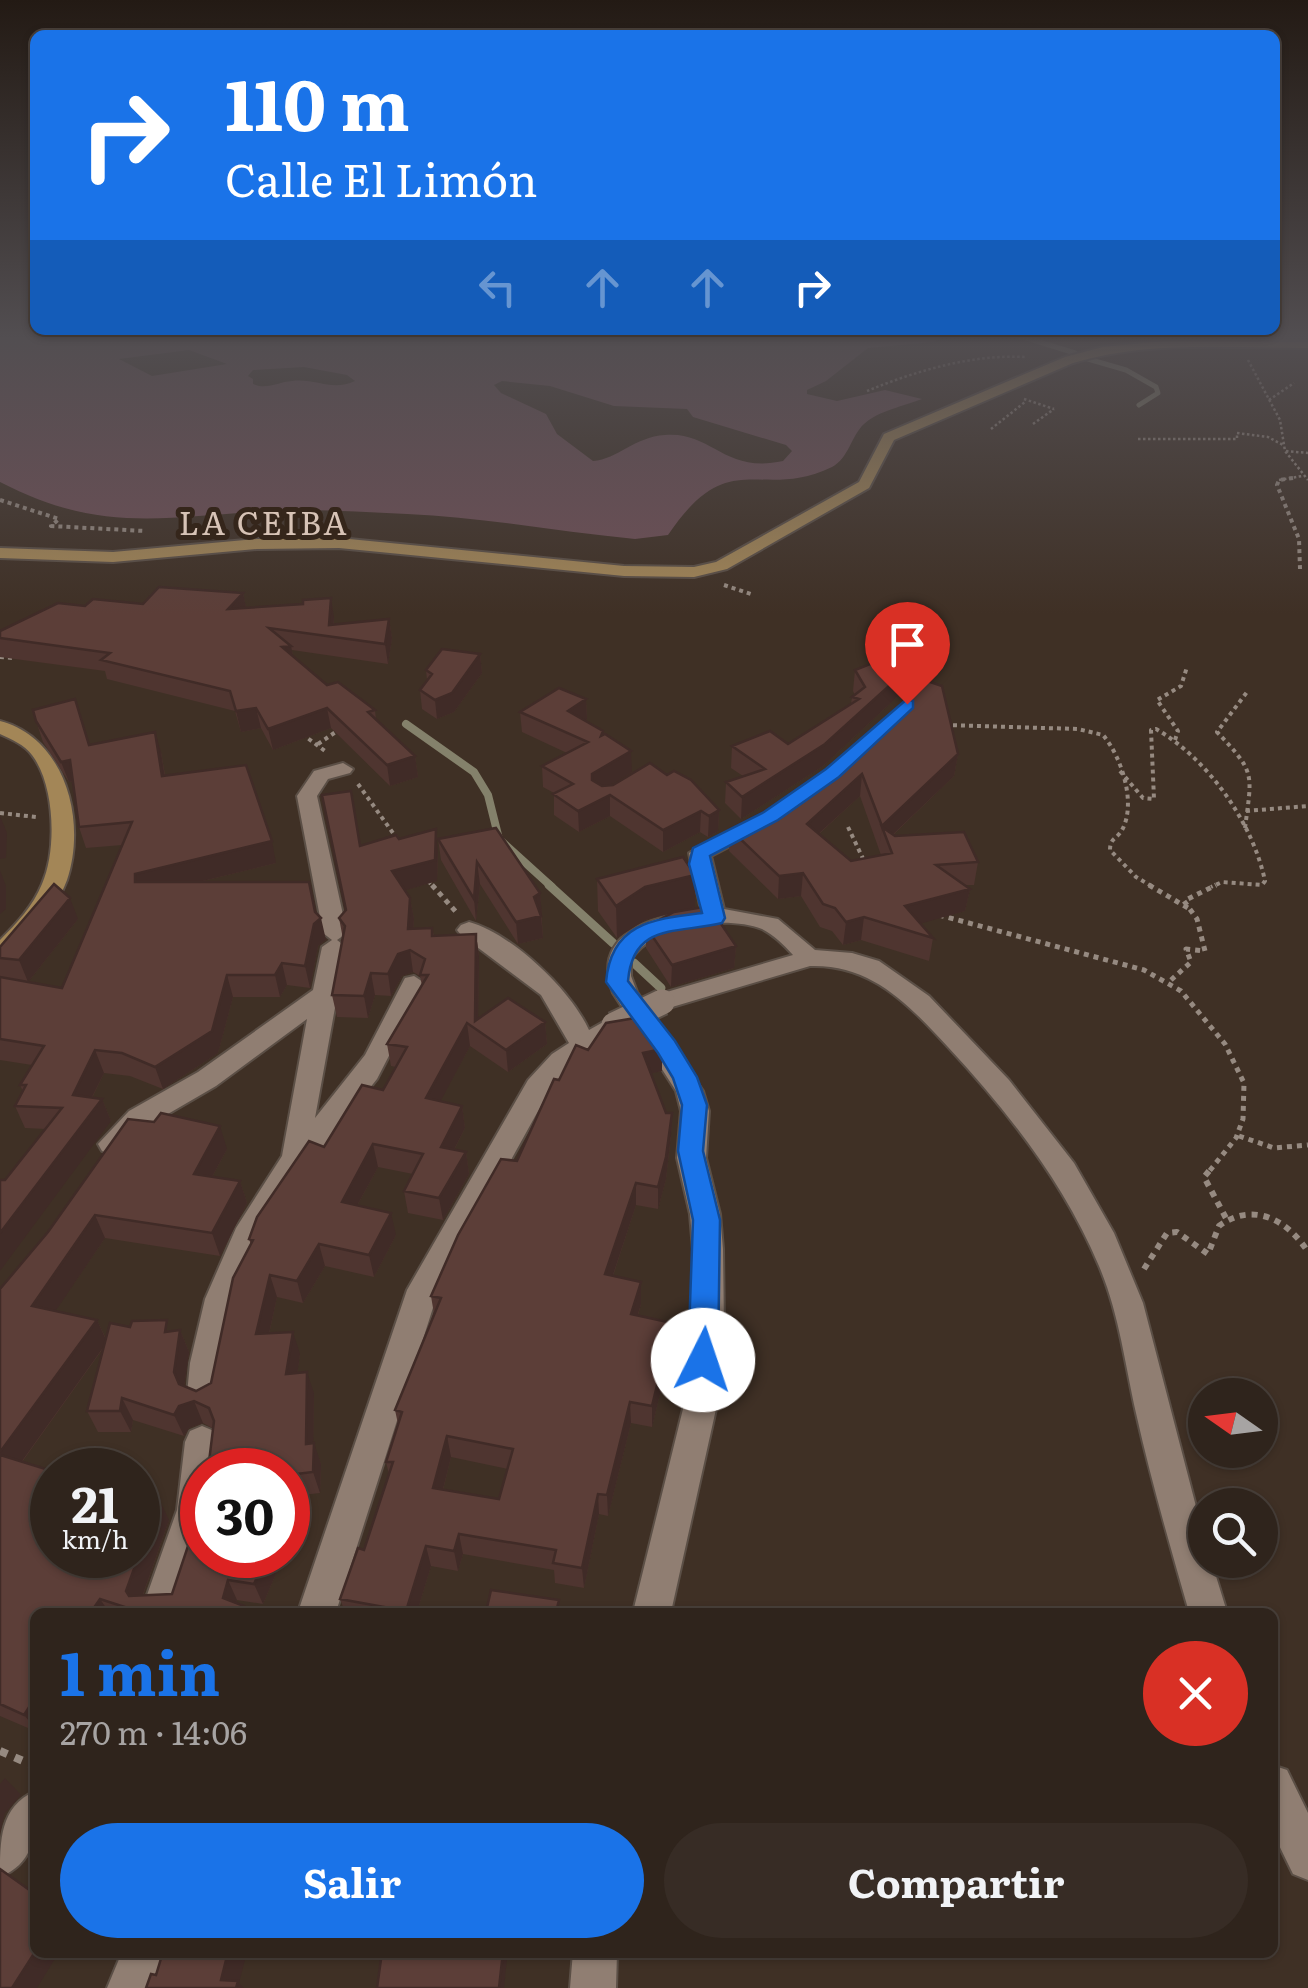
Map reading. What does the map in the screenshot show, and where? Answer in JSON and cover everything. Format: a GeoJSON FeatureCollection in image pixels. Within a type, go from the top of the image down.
{"type":"FeatureCollection","features":[{"type":"Feature","properties":{"kind":"main road"},"geometry":{"type":"LineString","coordinates":[[0,553],[100,558],[339,542],[624,571],[708,570],[864,485],[872,477],[884,441],[909,429]]}},
{"type":"Feature","properties":{"kind":"main road"},"geometry":{"type":"LineString","coordinates":[[0,727],[31,743],[44,756],[52,774],[60,816],[58,876],[34,919],[0,953]]}},
{"type":"Feature","properties":{"kind":"street"},"geometry":{"type":"LineString","coordinates":[[296,1158],[335,940],[306,796],[321,776],[343,768]]}},
{"type":"Feature","properties":{"kind":"street"},"geometry":{"type":"LineString","coordinates":[[714,918],[698,858],[732,827],[771,816]]}},
{"type":"Feature","properties":{"kind":"street"},"geometry":{"type":"LineString","coordinates":[[653,1608],[695,1434],[707,1301],[706,1220],[690,1151],[696,1117],[685,1077],[626,997],[617,974],[619,958],[637,935],[662,925],[714,918],[771,924],[810,958]]}},
{"type":"Feature","properties":{"kind":"street"},"geometry":{"type":"LineString","coordinates":[[469,930],[542,977],[574,1022],[583,1045]]}},
{"type":"Feature","properties":{"kind":"street"},"geometry":{"type":"LineString","coordinates":[[318,1608],[396,1363],[424,1290],[538,1086],[583,1045],[662,1002],[810,958],[846,957],[876,968],[893,980],[1016,1102],[1068,1178],[1117,1273],[1171,1490],[1207,1608]]}},
{"type":"Feature","properties":{"kind":"street"},"geometry":{"type":"LineString","coordinates":[[204,1394],[205,1356],[218,1310],[246,1242],[296,1158],[370,1070],[414,984]]}},
{"type":"Feature","properties":{"kind":"street"},"geometry":{"type":"LineString","coordinates":[[98,1164],[139,1118],[206,1080],[328,992]]}},
{"type":"Feature","properties":{"kind":"street"},"geometry":{"type":"LineString","coordinates":[[161,1608],[195,1510],[202,1442]]}},
{"type":"Feature","properties":{"kind":"street"},"geometry":{"type":"LineString","coordinates":[[1278,1797],[1308,1858]]}},
{"type":"Feature","properties":{"kind":"street"},"geometry":{"type":"LineString","coordinates":[[0,1856],[30,1818]]}},
{"type":"Feature","properties":{"kind":"street"},"geometry":{"type":"LineString","coordinates":[[130,1988],[142,1958]]}},
{"type":"Feature","properties":{"kind":"street"},"geometry":{"type":"LineString","coordinates":[[593,1988],[595,1958]]}},
{"type":"Feature","properties":{"kind":"path"},"geometry":{"type":"LineString","coordinates":[[1281,429],[1285,451],[1306,478]]}},
{"type":"Feature","properties":{"kind":"path"},"geometry":{"type":"LineString","coordinates":[[1138,439],[1237,440],[1237,433],[1268,436],[1283,444]]}},
{"type":"Feature","properties":{"kind":"path"},"geometry":{"type":"LineString","coordinates":[[1285,451],[1308,453]]}},
{"type":"Feature","properties":{"kind":"path"},"geometry":{"type":"LineString","coordinates":[[1300,568],[1300,544],[1277,485],[1279,480],[1306,478]]}},
{"type":"Feature","properties":{"kind":"path"},"geometry":{"type":"LineString","coordinates":[[0,500],[59,519],[51,526],[156,531]]}},
{"type":"Feature","properties":{"kind":"path"},"geometry":{"type":"LineString","coordinates":[[1300,544],[1308,544]]}},
{"type":"Feature","properties":{"kind":"path"},"geometry":{"type":"LineString","coordinates":[[0,657],[16,659]]}},
{"type":"Feature","properties":{"kind":"path"},"geometry":{"type":"LineString","coordinates":[[1175,740],[1178,730],[1157,700],[1181,686],[1187,667]]}},
{"type":"Feature","properties":{"kind":"path"},"geometry":{"type":"LineString","coordinates":[[1245,830],[1251,782],[1248,764],[1217,732],[1221,720],[1243,703],[1247,692]]}},
{"type":"Feature","properties":{"kind":"path"},"geometry":{"type":"LineString","coordinates":[[318,744],[350,722]]}},
{"type":"Feature","properties":{"kind":"path"},"geometry":{"type":"LineString","coordinates":[[933,728],[943,725],[1093,731],[1109,740],[1127,797],[1122,832],[1110,842],[1110,850],[1136,878],[1191,910]]}},
{"type":"Feature","properties":{"kind":"path"},"geometry":{"type":"LineString","coordinates":[[1120,772],[1143,798],[1154,800],[1150,730],[1156,729],[1175,740],[1210,773],[1259,852],[1265,881],[1262,885],[1222,882],[1184,901],[1197,919],[1205,952],[1186,949],[1191,962],[1170,980]]}},
{"type":"Feature","properties":{"kind":"path"},"geometry":{"type":"LineString","coordinates":[[294,730],[318,744],[343,768],[368,796],[405,851]]}},
{"type":"Feature","properties":{"kind":"path"},"geometry":{"type":"LineString","coordinates":[[1246,811],[1308,806]]}},
{"type":"Feature","properties":{"kind":"path"},"geometry":{"type":"LineString","coordinates":[[0,813],[60,816]]}},
{"type":"Feature","properties":{"kind":"path"},"geometry":{"type":"LineString","coordinates":[[848,827],[870,873]]}},
{"type":"Feature","properties":{"kind":"path"},"geometry":{"type":"LineString","coordinates":[[427,879],[469,930]]}},
{"type":"Feature","properties":{"kind":"path"},"geometry":{"type":"LineString","coordinates":[[932,912],[986,931],[1170,980],[1192,999],[1244,1072],[1248,1086],[1239,1136],[1204,1177],[1227,1220]]}},
{"type":"Feature","properties":{"kind":"path"},"geometry":{"type":"LineString","coordinates":[[1239,1136],[1274,1148],[1308,1145]]}},
{"type":"Feature","properties":{"kind":"path"},"geometry":{"type":"LineString","coordinates":[[1143,1272],[1166,1233],[1177,1232],[1208,1254],[1216,1229],[1249,1212],[1267,1214],[1297,1236],[1308,1252]]}},
{"type":"Feature","properties":{"kind":"path"},"geometry":{"type":"LineString","coordinates":[[0,1751],[30,1764]]}},
{"type":"Feature","properties":{"kind":"shaded area"},"geometry":{"type":"Polygon","coordinates":[[[0,429],[554,429],[593,461],[665,435],[695,439],[746,462],[763,463],[783,461],[792,451],[786,445],[732,429],[860,429],[832,467],[807,476],[728,482],[710,490],[690,507],[668,535],[635,539],[464,518],[338,511],[286,510],[164,518],[101,516],[36,498],[0,482],[0,429]]]}},
{"type":"Feature","properties":{"kind":"building"},"geometry":{"type":"Polygon","coordinates":[[[159,587],[243,593],[228,609],[331,598],[329,625],[389,619],[385,644],[269,628],[291,646],[282,647],[327,685],[338,682],[375,710],[368,712],[415,756],[387,765],[327,708],[268,729],[256,708],[236,711],[230,691],[101,660],[110,653],[0,638],[0,631],[58,603],[85,606],[93,599],[143,604],[159,587]]]}},
{"type":"Feature","properties":{"kind":"building"},"geometry":{"type":"Polygon","coordinates":[[[915,646],[923,662],[918,678],[942,686],[958,754],[882,826],[862,774],[807,824],[851,861],[892,853],[882,827],[895,836],[964,832],[978,862],[936,865],[970,889],[905,906],[933,938],[864,917],[846,922],[835,908],[823,904],[803,873],[779,876],[730,829],[783,802],[844,758],[920,690],[923,682],[912,674],[900,676],[825,744],[742,797],[726,782],[765,769],[732,746],[770,731],[788,744],[859,699],[852,697],[865,687],[855,670],[915,646]]]}},
{"type":"Feature","properties":{"kind":"building"},"geometry":{"type":"Polygon","coordinates":[[[442,649],[480,654],[452,693],[435,700],[420,690],[432,674],[426,670],[442,649]]]}},
{"type":"Feature","properties":{"kind":"building"},"geometry":{"type":"Polygon","coordinates":[[[559,688],[586,699],[568,711],[603,731],[601,736],[605,734],[631,751],[592,774],[592,780],[602,786],[613,785],[650,763],[667,775],[674,771],[691,780],[719,810],[709,816],[701,811],[663,830],[610,795],[578,811],[553,794],[573,784],[542,766],[588,742],[520,712],[559,688]]]}},
{"type":"Feature","properties":{"kind":"building"},"geometry":{"type":"Polygon","coordinates":[[[75,699],[89,745],[155,732],[162,776],[246,765],[272,841],[135,874],[135,882],[309,882],[315,912],[321,918],[314,924],[305,966],[282,963],[275,975],[227,975],[212,1031],[155,1067],[122,1053],[95,1050],[73,1095],[102,1099],[0,1233],[0,1180],[5,1180],[62,1108],[15,1106],[26,1085],[20,1085],[44,1046],[0,1039],[0,977],[62,988],[132,822],[79,827],[70,760],[61,762],[33,710],[75,699]]]}},
{"type":"Feature","properties":{"kind":"building"},"geometry":{"type":"Polygon","coordinates":[[[351,791],[360,846],[436,829],[435,860],[392,871],[410,898],[408,929],[432,928],[432,936],[476,934],[475,1021],[508,998],[545,1022],[506,1050],[467,1023],[426,1098],[462,1106],[441,1147],[466,1152],[439,1198],[404,1191],[423,1154],[373,1144],[342,1202],[391,1213],[369,1255],[319,1244],[297,1281],[270,1275],[256,1334],[293,1332],[286,1374],[307,1372],[306,1444],[314,1443],[310,1472],[310,1448],[211,1448],[214,1421],[209,1408],[194,1401],[179,1406],[174,1415],[122,1398],[120,1411],[87,1411],[110,1323],[130,1327],[132,1321],[167,1320],[165,1332],[180,1330],[174,1372],[179,1384],[196,1391],[211,1383],[233,1278],[253,1240],[249,1239],[257,1217],[309,1141],[324,1147],[362,1085],[383,1090],[407,1047],[387,1044],[428,975],[420,975],[425,959],[410,950],[398,954],[388,974],[371,973],[364,996],[332,995],[345,926],[339,918],[346,910],[322,795],[351,791]]]}},
{"type":"Feature","properties":{"kind":"building"},"geometry":{"type":"Polygon","coordinates":[[[496,828],[540,893],[534,897],[541,916],[516,922],[477,862],[474,899],[438,839],[496,828]]]}},
{"type":"Feature","properties":{"kind":"building"},"geometry":{"type":"Polygon","coordinates":[[[683,857],[695,875],[645,887],[616,906],[597,879],[683,857]]]}},
{"type":"Feature","properties":{"kind":"building"},"geometry":{"type":"Polygon","coordinates":[[[54,884],[70,898],[19,960],[0,958],[0,947],[54,884]]]}},
{"type":"Feature","properties":{"kind":"building"},"geometry":{"type":"Polygon","coordinates":[[[709,906],[736,946],[672,965],[646,927],[674,912],[709,906]]]}},
{"type":"Feature","properties":{"kind":"building"},"geometry":{"type":"Polygon","coordinates":[[[641,1017],[662,1049],[643,1053],[666,1113],[672,1113],[666,1157],[658,1187],[636,1183],[605,1274],[641,1282],[631,1314],[672,1323],[652,1406],[630,1402],[607,1495],[598,1494],[582,1568],[553,1563],[556,1550],[459,1534],[454,1551],[426,1546],[407,1608],[340,1599],[358,1548],[364,1550],[393,1462],[386,1462],[402,1412],[395,1410],[441,1298],[431,1296],[458,1235],[501,1159],[517,1161],[554,1079],[559,1080],[576,1045],[588,1050],[606,1023],[641,1017]],[[447,1436],[433,1488],[499,1499],[513,1449],[447,1436]]]}},
{"type":"Feature","properties":{"kind":"building"},"geometry":{"type":"Polygon","coordinates":[[[161,1113],[220,1126],[194,1174],[240,1181],[212,1233],[95,1215],[32,1306],[97,1320],[0,1452],[0,1289],[48,1232],[128,1119],[154,1122],[161,1113]]]}},
{"type":"Feature","properties":{"kind":"building"},"geometry":{"type":"Polygon","coordinates":[[[0,1455],[30,1464],[30,1578],[131,1578],[126,1591],[129,1596],[172,1594],[180,1570],[180,1578],[257,1578],[254,1584],[228,1580],[223,1598],[243,1608],[128,1608],[100,1599],[94,1608],[30,1608],[30,1706],[24,1715],[0,1704],[0,1455]]]}},
{"type":"Feature","properties":{"kind":"building"},"geometry":{"type":"Polygon","coordinates":[[[491,1590],[559,1600],[557,1608],[487,1608],[491,1590]]]}},
{"type":"Feature","properties":{"kind":"building"},"geometry":{"type":"Polygon","coordinates":[[[0,1869],[30,1890],[31,1958],[12,1988],[0,1988],[0,1869]]]}},
{"type":"Feature","properties":{"kind":"building"},"geometry":{"type":"Polygon","coordinates":[[[161,1958],[226,1958],[221,1980],[238,1981],[236,1988],[146,1988],[151,1974],[156,1975],[161,1958]]]}},
{"type":"Feature","properties":{"kind":"building"},"geometry":{"type":"Polygon","coordinates":[[[381,1958],[502,1958],[499,1988],[377,1988],[381,1958]]]}},
{"type":"Feature","properties":{"kind":"waterway"},"geometry":{"type":"LineString","coordinates":[[406,724],[474,772],[488,795],[499,839],[552,887]]}},
{"type":"Feature","properties":{"kind":"waterway"},"geometry":{"type":"LineString","coordinates":[[549,885],[613,943]]}},
{"type":"Feature","properties":{"kind":"waterway"},"geometry":{"type":"LineString","coordinates":[[634,963],[661,988]]}},
{"type":"Feature","properties":{"kind":"district","name":"LA CEIBA"},"geometry":{"type":"Point","coordinates":[264,524]}},
{"type":"Feature","properties":{"kind":"route"},"geometry":{"type":"LineString","coordinates":[[703,1360],[706,1220],[690,1151],[696,1117],[694,1105],[685,1077],[617,982],[619,958],[637,935],[662,925],[714,918],[699,864],[700,853],[771,816],[832,773],[907,704]]}}]}
